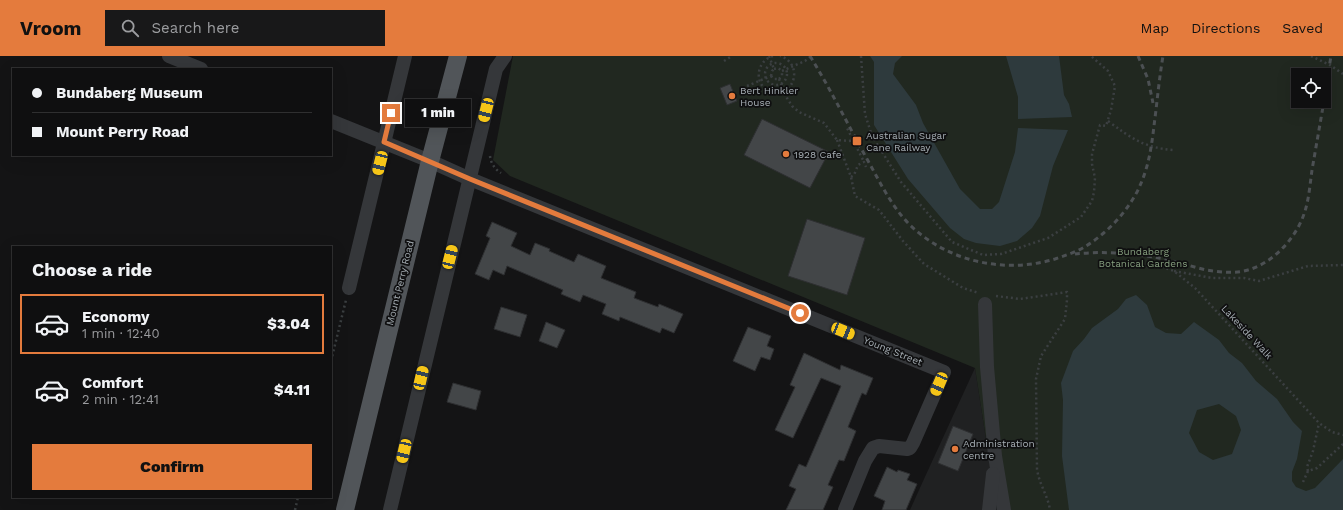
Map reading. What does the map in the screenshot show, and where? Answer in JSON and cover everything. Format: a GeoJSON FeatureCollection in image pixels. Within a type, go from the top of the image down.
{"type":"FeatureCollection","features":[{"type":"Feature","properties":{"kind":"main road","name":"Mount Perry Road"},"geometry":{"type":"LineString","coordinates":[[345,510],[430,161],[458,56]]}},
{"type":"Feature","properties":{"kind":"street"},"geometry":{"type":"LineString","coordinates":[[168,56],[198,68]]}},
{"type":"Feature","properties":{"kind":"street"},"geometry":{"type":"LineString","coordinates":[[349,288],[405,56]]}},
{"type":"Feature","properties":{"kind":"street"},"geometry":{"type":"LineString","coordinates":[[390,510],[496,69],[505,56]]}},
{"type":"Feature","properties":{"kind":"street","name":"Young Street"},"geometry":{"type":"LineString","coordinates":[[332,121],[944,372],[910,448],[879,446],[873,448],[865,461],[845,510]]}},
{"type":"Feature","properties":{"kind":"street"},"geometry":{"type":"LineString","coordinates":[[986,298],[987,368],[994,456],[1004,510]]}},
{"type":"Feature","properties":{"kind":"street"},"geometry":{"type":"LineString","coordinates":[[989,510],[994,456]]}},
{"type":"Feature","properties":{"kind":"path"},"geometry":{"type":"LineString","coordinates":[[724,60],[732,56]]}},
{"type":"Feature","properties":{"kind":"path"},"geometry":{"type":"LineString","coordinates":[[771,76],[774,69],[770,56],[761,64],[759,69],[760,81],[763,86],[773,92],[784,90],[792,83],[795,72],[793,66],[786,58],[780,56]]}},
{"type":"Feature","properties":{"kind":"path"},"geometry":{"type":"LineString","coordinates":[[782,71],[805,61],[811,56]]}},
{"type":"Feature","properties":{"kind":"path"},"geometry":{"type":"LineString","coordinates":[[862,56],[865,114],[872,136],[901,182],[952,242],[983,255],[1001,254],[1048,238],[1081,217],[1092,201],[1095,178],[1092,164],[1092,154],[1100,125],[1106,126],[1111,110],[1115,86],[1108,71],[1091,56]]}},
{"type":"Feature","properties":{"kind":"path"},"geometry":{"type":"LineString","coordinates":[[1311,56],[1330,65],[1343,74]]}},
{"type":"Feature","properties":{"kind":"path"},"geometry":{"type":"LineString","coordinates":[[772,63],[780,63],[787,69],[787,78],[781,84],[771,84],[766,78],[765,71],[772,63]]}},
{"type":"Feature","properties":{"kind":"path"},"geometry":{"type":"LineString","coordinates":[[774,69],[778,68],[782,71]]}},
{"type":"Feature","properties":{"kind":"path"},"geometry":{"type":"LineString","coordinates":[[779,79],[782,76],[782,71]]}},
{"type":"Feature","properties":{"kind":"path"},"geometry":{"type":"LineString","coordinates":[[747,86],[771,76]]}},
{"type":"Feature","properties":{"kind":"path"},"geometry":{"type":"LineString","coordinates":[[771,76],[774,79],[779,79]]}},
{"type":"Feature","properties":{"kind":"path"},"geometry":{"type":"LineString","coordinates":[[779,79],[787,98],[799,112],[824,123],[838,140],[852,177],[855,196],[879,210],[903,241],[924,264],[963,288],[986,298],[1020,299],[1067,292],[1065,319],[1041,356],[1036,379],[1038,480],[1050,510]]}},
{"type":"Feature","properties":{"kind":"path"},"geometry":{"type":"LineString","coordinates":[[1108,120],[1132,139],[1160,149],[1174,150]]}},
{"type":"Feature","properties":{"kind":"path"},"geometry":{"type":"LineString","coordinates":[[847,128],[866,167]]}},
{"type":"Feature","properties":{"kind":"path"},"geometry":{"type":"LineString","coordinates":[[838,140],[853,140]]}},
{"type":"Feature","properties":{"kind":"path"},"geometry":{"type":"LineString","coordinates":[[852,177],[858,165],[864,162]]}},
{"type":"Feature","properties":{"kind":"path","name":"Lakeside Walk"},"geometry":{"type":"LineString","coordinates":[[1126,265],[1138,267],[1160,266],[1174,271],[1195,288],[1319,423],[1332,432],[1343,435]]}},
{"type":"Feature","properties":{"kind":"path"},"geometry":{"type":"LineString","coordinates":[[1174,271],[1212,278],[1244,278],[1259,281],[1308,266],[1343,265]]}},
{"type":"Feature","properties":{"kind":"path"},"geometry":{"type":"LineString","coordinates":[[332,357],[349,288]]}},
{"type":"Feature","properties":{"kind":"path"},"geometry":{"type":"LineString","coordinates":[[1303,482],[1308,471],[1307,467],[1313,451],[1319,423]]}},
{"type":"Feature","properties":{"kind":"path"},"geometry":{"type":"LineString","coordinates":[[1308,471],[1317,468],[1343,444]]}},
{"type":"Feature","properties":{"kind":"path"},"geometry":{"type":"LineString","coordinates":[[295,510],[298,498]]}},
{"type":"Feature","properties":{"kind":"shaded area"},"geometry":{"type":"Polygon","coordinates":[[[870,56],[902,56],[895,63],[893,74],[916,105],[923,123],[960,189],[980,209],[992,209],[999,202],[1015,152],[1018,128],[1068,130],[1053,166],[1040,216],[1032,228],[1017,241],[1000,246],[976,243],[964,239],[950,228],[908,179],[874,125],[874,62],[870,56]]]}},
{"type":"Feature","properties":{"kind":"shaded area"},"geometry":{"type":"Polygon","coordinates":[[[1006,56],[1059,56],[1064,95],[1069,104],[1072,117],[1018,119],[1018,97],[1006,56]]]}},
{"type":"Feature","properties":{"kind":"shaded area"},"geometry":{"type":"Polygon","coordinates":[[[1136,295],[1147,305],[1155,327],[1166,333],[1181,334],[1194,322],[1219,340],[1229,353],[1242,363],[1256,381],[1277,399],[1293,422],[1302,431],[1297,459],[1292,472],[1292,481],[1296,487],[1306,491],[1315,488],[1343,459],[1343,510],[1069,510],[1062,456],[1063,400],[1061,383],[1073,351],[1092,328],[1118,309],[1126,299],[1136,295]],[[1219,404],[1197,410],[1189,433],[1199,452],[1213,460],[1232,454],[1241,430],[1236,416],[1219,404]]]}},
{"type":"Feature","properties":{"kind":"shaded area"},"geometry":{"type":"Polygon","coordinates":[[[975,368],[997,510],[910,510],[924,479],[975,368]]]}},
{"type":"Feature","properties":{"kind":"green space","name":"Bundaberg Botanical Gardens"},"geometry":{"type":"Polygon","coordinates":[[[513,56],[1343,56],[1343,510],[997,510],[975,368],[510,176],[493,160],[513,56]]]}},
{"type":"Feature","properties":{"kind":"building","name":"Bert Hinkler House"},"geometry":{"type":"Polygon","coordinates":[[[730,84],[737,101],[727,105],[720,88],[730,84]]]}},
{"type":"Feature","properties":{"kind":"building","name":"1928 Cafe"},"geometry":{"type":"Polygon","coordinates":[[[762,119],[829,152],[810,188],[744,155],[762,119]]]}},
{"type":"Feature","properties":{"kind":"building"},"geometry":{"type":"Polygon","coordinates":[[[807,219],[865,238],[847,295],[788,276],[807,219]]]}},
{"type":"Feature","properties":{"kind":"building"},"geometry":{"type":"Polygon","coordinates":[[[492,222],[517,233],[511,246],[530,255],[535,243],[574,262],[578,254],[606,266],[601,278],[636,292],[634,298],[658,307],[659,304],[683,314],[674,333],[662,328],[660,333],[620,317],[619,321],[602,314],[606,304],[583,295],[580,302],[561,294],[563,290],[507,266],[504,275],[493,270],[489,280],[475,274],[490,238],[486,236],[492,222]]]}},
{"type":"Feature","properties":{"kind":"building"},"geometry":{"type":"Polygon","coordinates":[[[501,307],[527,315],[520,337],[494,329],[501,307]]]}},
{"type":"Feature","properties":{"kind":"building"},"geometry":{"type":"Polygon","coordinates":[[[546,322],[565,330],[557,348],[539,341],[546,322]]]}},
{"type":"Feature","properties":{"kind":"building"},"geometry":{"type":"Polygon","coordinates":[[[748,327],[771,336],[767,346],[774,349],[770,360],[761,357],[755,371],[733,361],[748,327]]]}},
{"type":"Feature","properties":{"kind":"building"},"geometry":{"type":"Polygon","coordinates":[[[804,353],[840,370],[841,365],[873,378],[866,395],[862,393],[848,427],[856,431],[844,461],[839,460],[828,485],[833,487],[823,510],[786,510],[796,489],[789,486],[799,464],[806,467],[841,386],[821,378],[793,438],[775,430],[795,387],[790,385],[804,353]]]}},
{"type":"Feature","properties":{"kind":"building"},"geometry":{"type":"Polygon","coordinates":[[[453,383],[481,391],[476,410],[447,402],[453,383]]]}},
{"type":"Feature","properties":{"kind":"building","name":"Administration centre"},"geometry":{"type":"Polygon","coordinates":[[[953,426],[973,434],[958,471],[938,463],[953,426]]]}},
{"type":"Feature","properties":{"kind":"building"},"geometry":{"type":"Polygon","coordinates":[[[887,467],[897,472],[898,470],[910,474],[907,480],[917,484],[906,510],[882,510],[885,501],[874,496],[887,467]]]}},
{"type":"Feature","properties":{"kind":"railway"},"geometry":{"type":"LineString","coordinates":[[810,56],[886,194],[903,218],[925,238],[942,248],[959,256],[978,262],[997,265],[1036,263],[1055,259],[1083,248],[1108,229],[1127,208],[1142,182],[1148,162],[1163,56]]}},
{"type":"Feature","properties":{"kind":"railway"},"geometry":{"type":"LineString","coordinates":[[1138,56],[1148,79],[1153,103]]}},
{"type":"Feature","properties":{"kind":"railway"},"geometry":{"type":"LineString","coordinates":[[1329,68],[1331,56]]}},
{"type":"Feature","properties":{"kind":"railway"},"geometry":{"type":"LineString","coordinates":[[1075,254],[1117,253],[1149,256],[1206,270],[1227,272],[1248,270],[1266,262],[1275,256],[1289,240],[1300,223],[1306,209],[1323,108]]}},
{"type":"Feature","properties":{"kind":"place","name":"Bert Hinkler House"},"geometry":{"type":"Point","coordinates":[732,96]}},
{"type":"Feature","properties":{"kind":"place","name":"Australian Sugar Cane Railway"},"geometry":{"type":"Point","coordinates":[857,141]}},
{"type":"Feature","properties":{"kind":"place","name":"1928 Cafe"},"geometry":{"type":"Point","coordinates":[786,154]}},
{"type":"Feature","properties":{"kind":"place","name":"Administration centre"},"geometry":{"type":"Point","coordinates":[955,449]}},
{"type":"Feature","properties":{"kind":"route"},"geometry":{"type":"LineString","coordinates":[[391,113],[384,142],[470,179],[800,313]]}}]}
